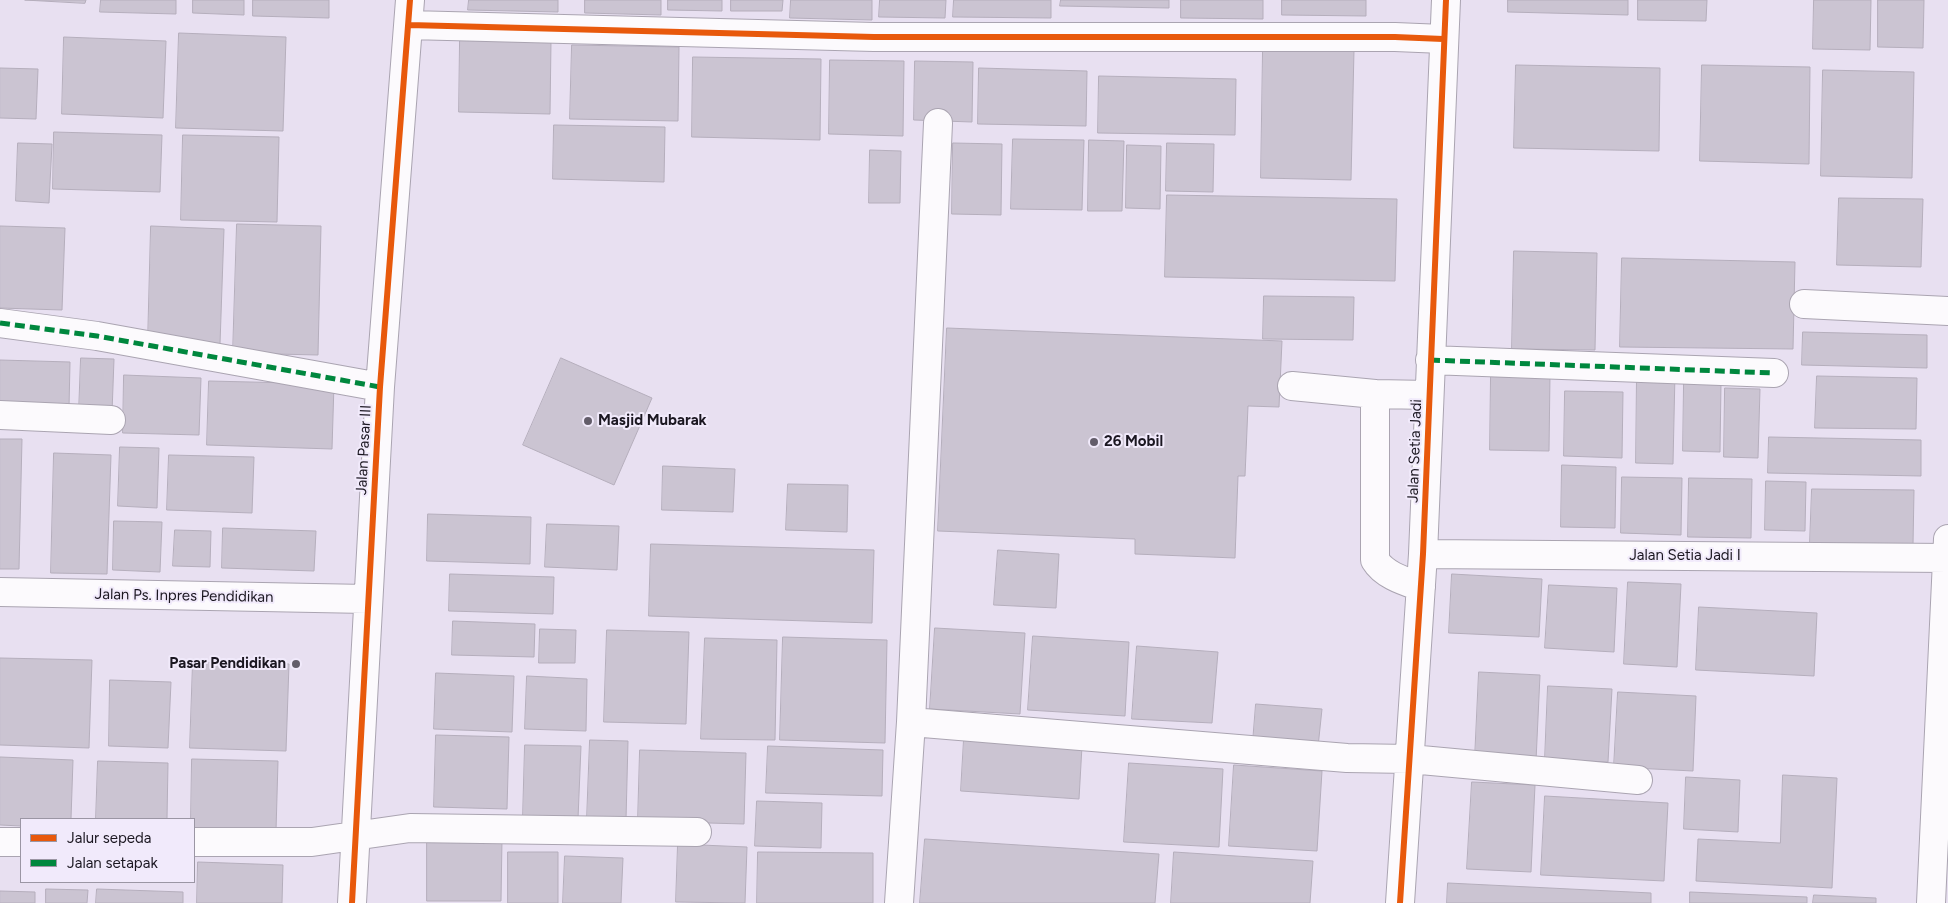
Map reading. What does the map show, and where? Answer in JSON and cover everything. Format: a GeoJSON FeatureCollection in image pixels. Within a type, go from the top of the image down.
{"type":"FeatureCollection","features":[{"type":"Feature","properties":{"kind":"street","name":"Jalan Setia Jadi"},"geometry":{"type":"LineString","coordinates":[[1400,903],[1423,554],[1446,0]]}},
{"type":"Feature","properties":{"kind":"street"},"geometry":{"type":"LineString","coordinates":[[409,13],[874,37],[1395,37],[1443,40]]}},
{"type":"Feature","properties":{"kind":"street","name":"Jalan Pasar III"},"geometry":{"type":"LineString","coordinates":[[352,903],[380,387],[409,13]]}},
{"type":"Feature","properties":{"kind":"street"},"geometry":{"type":"LineString","coordinates":[[912,903],[938,123]]}},
{"type":"Feature","properties":{"kind":"street"},"geometry":{"type":"LineString","coordinates":[[1804,304],[1948,311]]}},
{"type":"Feature","properties":{"kind":"street"},"geometry":{"type":"LineString","coordinates":[[0,323],[97,336],[380,387]]}},
{"type":"Feature","properties":{"kind":"street"},"geometry":{"type":"LineString","coordinates":[[1430,360],[1774,373]]}},
{"type":"Feature","properties":{"kind":"street"},"geometry":{"type":"LineString","coordinates":[[1292,386],[1375,394],[1429,395]]}},
{"type":"Feature","properties":{"kind":"street"},"geometry":{"type":"LineString","coordinates":[[1375,394],[1374,560],[1379,567],[1396,578],[1421,587]]}},
{"type":"Feature","properties":{"kind":"street"},"geometry":{"type":"LineString","coordinates":[[0,414],[111,420]]}},
{"type":"Feature","properties":{"kind":"street"},"geometry":{"type":"LineString","coordinates":[[1931,903],[1941,848],[1948,552]]}},
{"type":"Feature","properties":{"kind":"street","name":"Jalan Setia Jadi I"},"geometry":{"type":"LineString","coordinates":[[1423,554],[1948,552]]}},
{"type":"Feature","properties":{"kind":"street","name":"Jalan Ps. Inpres Pendidikan"},"geometry":{"type":"LineString","coordinates":[[0,592],[368,599]]}},
{"type":"Feature","properties":{"kind":"street"},"geometry":{"type":"LineString","coordinates":[[917,723],[1347,758],[1410,759],[1638,780]]}},
{"type":"Feature","properties":{"kind":"street"},"geometry":{"type":"LineString","coordinates":[[898,903],[917,723]]}},
{"type":"Feature","properties":{"kind":"street"},"geometry":{"type":"LineString","coordinates":[[195,842],[312,842],[410,828],[697,832]]}},
{"type":"Feature","properties":{"kind":"street"},"geometry":{"type":"LineString","coordinates":[[0,842],[20,842]]}},
{"type":"Feature","properties":{"kind":"building"},"geometry":{"type":"Polygon","coordinates":[[[25,0],[86,0],[85,3],[25,0]]]}},
{"type":"Feature","properties":{"kind":"building"},"geometry":{"type":"Polygon","coordinates":[[[101,0],[176,0],[176,14],[100,12],[101,0]]]}},
{"type":"Feature","properties":{"kind":"building"},"geometry":{"type":"Polygon","coordinates":[[[193,0],[244,0],[244,15],[193,13],[193,0]]]}},
{"type":"Feature","properties":{"kind":"building"},"geometry":{"type":"Polygon","coordinates":[[[253,0],[329,0],[329,18],[253,16],[253,0]]]}},
{"type":"Feature","properties":{"kind":"building"},"geometry":{"type":"Polygon","coordinates":[[[469,0],[558,0],[558,12],[468,10],[469,0]]]}},
{"type":"Feature","properties":{"kind":"building"},"geometry":{"type":"Polygon","coordinates":[[[585,0],[661,0],[661,15],[585,13],[585,0]]]}},
{"type":"Feature","properties":{"kind":"building"},"geometry":{"type":"Polygon","coordinates":[[[668,0],[722,0],[722,11],[668,10],[668,0]]]}},
{"type":"Feature","properties":{"kind":"building"},"geometry":{"type":"Polygon","coordinates":[[[731,0],[783,0],[782,11],[731,11],[731,0]]]}},
{"type":"Feature","properties":{"kind":"building"},"geometry":{"type":"Polygon","coordinates":[[[791,0],[872,0],[872,20],[790,18],[791,0]]]}},
{"type":"Feature","properties":{"kind":"building"},"geometry":{"type":"Polygon","coordinates":[[[880,0],[946,0],[945,18],[879,17],[880,0]]]}},
{"type":"Feature","properties":{"kind":"building"},"geometry":{"type":"Polygon","coordinates":[[[954,0],[1051,0],[1051,18],[953,17],[954,0]]]}},
{"type":"Feature","properties":{"kind":"building"},"geometry":{"type":"Polygon","coordinates":[[[1061,0],[1169,0],[1169,8],[1060,6],[1061,0]]]}},
{"type":"Feature","properties":{"kind":"building"},"geometry":{"type":"Polygon","coordinates":[[[1181,0],[1263,0],[1263,19],[1181,18],[1181,0]]]}},
{"type":"Feature","properties":{"kind":"building"},"geometry":{"type":"Polygon","coordinates":[[[1282,0],[1366,0],[1366,16],[1282,15],[1282,0]]]}},
{"type":"Feature","properties":{"kind":"building"},"geometry":{"type":"Polygon","coordinates":[[[1508,0],[1628,0],[1628,15],[1508,12],[1508,0]]]}},
{"type":"Feature","properties":{"kind":"building"},"geometry":{"type":"Polygon","coordinates":[[[1638,0],[1707,0],[1706,21],[1638,20],[1638,0]]]}},
{"type":"Feature","properties":{"kind":"building"},"geometry":{"type":"Polygon","coordinates":[[[1814,0],[1871,0],[1870,50],[1813,49],[1814,0]]]}},
{"type":"Feature","properties":{"kind":"building"},"geometry":{"type":"Polygon","coordinates":[[[1878,0],[1924,0],[1923,48],[1878,47],[1878,0]]]}},
{"type":"Feature","properties":{"kind":"building"},"geometry":{"type":"Polygon","coordinates":[[[179,33],[286,37],[283,131],[176,128],[179,33]]]}},
{"type":"Feature","properties":{"kind":"building"},"geometry":{"type":"Polygon","coordinates":[[[64,37],[166,41],[163,118],[62,114],[64,37]]]}},
{"type":"Feature","properties":{"kind":"building"},"geometry":{"type":"Polygon","coordinates":[[[460,39],[551,41],[550,114],[459,112],[460,39]]]}},
{"type":"Feature","properties":{"kind":"building"},"geometry":{"type":"Polygon","coordinates":[[[572,45],[679,47],[678,121],[570,119],[572,45]]]}},
{"type":"Feature","properties":{"kind":"building"},"geometry":{"type":"Polygon","coordinates":[[[1263,48],[1354,50],[1351,180],[1261,178],[1263,48]]]}},
{"type":"Feature","properties":{"kind":"building"},"geometry":{"type":"Polygon","coordinates":[[[693,57],[821,59],[820,140],[692,137],[693,57]]]}},
{"type":"Feature","properties":{"kind":"building"},"geometry":{"type":"Polygon","coordinates":[[[830,60],[904,61],[903,136],[829,134],[830,60]]]}},
{"type":"Feature","properties":{"kind":"building"},"geometry":{"type":"Polygon","coordinates":[[[915,61],[973,62],[972,122],[914,120],[915,61]]]}},
{"type":"Feature","properties":{"kind":"building"},"geometry":{"type":"Polygon","coordinates":[[[1516,65],[1660,68],[1659,151],[1514,148],[1516,65]]]}},
{"type":"Feature","properties":{"kind":"building"},"geometry":{"type":"Polygon","coordinates":[[[1702,65],[1810,67],[1809,164],[1700,161],[1702,65]]]}},
{"type":"Feature","properties":{"kind":"building"},"geometry":{"type":"Polygon","coordinates":[[[0,68],[38,69],[36,119],[0,118],[0,68]]]}},
{"type":"Feature","properties":{"kind":"building"},"geometry":{"type":"Polygon","coordinates":[[[979,68],[1087,71],[1086,126],[978,124],[979,68]]]}},
{"type":"Feature","properties":{"kind":"building"},"geometry":{"type":"Polygon","coordinates":[[[1823,70],[1914,72],[1912,178],[1821,176],[1823,70]]]}},
{"type":"Feature","properties":{"kind":"building"},"geometry":{"type":"Polygon","coordinates":[[[1099,76],[1236,79],[1235,135],[1098,133],[1099,76]]]}},
{"type":"Feature","properties":{"kind":"building"},"geometry":{"type":"Polygon","coordinates":[[[554,125],[665,127],[664,182],[553,179],[554,125]]]}},
{"type":"Feature","properties":{"kind":"building"},"geometry":{"type":"Polygon","coordinates":[[[54,132],[162,135],[160,192],[53,189],[54,132]]]}},
{"type":"Feature","properties":{"kind":"building"},"geometry":{"type":"Polygon","coordinates":[[[183,135],[279,137],[277,222],[181,220],[183,135]]]}},
{"type":"Feature","properties":{"kind":"building"},"geometry":{"type":"Polygon","coordinates":[[[1013,139],[1084,140],[1082,210],[1011,209],[1013,139]]]}},
{"type":"Feature","properties":{"kind":"building"},"geometry":{"type":"Polygon","coordinates":[[[1089,140],[1124,141],[1122,211],[1088,211],[1089,140]]]}},
{"type":"Feature","properties":{"kind":"building"},"geometry":{"type":"Polygon","coordinates":[[[18,143],[52,144],[49,203],[16,201],[18,143]]]}},
{"type":"Feature","properties":{"kind":"building"},"geometry":{"type":"Polygon","coordinates":[[[953,143],[1002,144],[1001,215],[952,214],[953,143]]]}},
{"type":"Feature","properties":{"kind":"building"},"geometry":{"type":"Polygon","coordinates":[[[1167,143],[1214,144],[1213,192],[1166,191],[1167,143]]]}},
{"type":"Feature","properties":{"kind":"building"},"geometry":{"type":"Polygon","coordinates":[[[1127,145],[1161,146],[1160,209],[1126,208],[1127,145]]]}},
{"type":"Feature","properties":{"kind":"building"},"geometry":{"type":"Polygon","coordinates":[[[870,150],[901,151],[900,203],[869,203],[870,150]]]}},
{"type":"Feature","properties":{"kind":"building"},"geometry":{"type":"Polygon","coordinates":[[[1167,195],[1397,199],[1395,281],[1165,277],[1167,195]]]}},
{"type":"Feature","properties":{"kind":"building"},"geometry":{"type":"Polygon","coordinates":[[[1839,198],[1923,199],[1921,267],[1837,265],[1839,198]]]}},
{"type":"Feature","properties":{"kind":"building"},"geometry":{"type":"Polygon","coordinates":[[[237,224],[321,226],[318,355],[233,353],[237,224]]]}},
{"type":"Feature","properties":{"kind":"building"},"geometry":{"type":"Polygon","coordinates":[[[0,226],[65,228],[62,310],[0,308],[0,226]]]}},
{"type":"Feature","properties":{"kind":"building"},"geometry":{"type":"Polygon","coordinates":[[[151,226],[224,229],[220,344],[148,342],[151,226]]]}},
{"type":"Feature","properties":{"kind":"building"},"geometry":{"type":"Polygon","coordinates":[[[1514,251],[1597,253],[1595,350],[1512,349],[1514,251]]]}},
{"type":"Feature","properties":{"kind":"building"},"geometry":{"type":"Polygon","coordinates":[[[1622,258],[1795,262],[1793,349],[1620,347],[1622,258]]]}},
{"type":"Feature","properties":{"kind":"building"},"geometry":{"type":"Polygon","coordinates":[[[1264,296],[1354,297],[1353,340],[1263,339],[1264,296]]]}},
{"type":"Feature","properties":{"kind":"building","name":"26 Mobil"},"geometry":{"type":"Polygon","coordinates":[[[947,328],[1282,341],[1279,407],[1248,406],[1245,476],[1238,476],[1235,558],[1135,554],[1135,539],[938,531],[947,328]]]}},
{"type":"Feature","properties":{"kind":"building"},"geometry":{"type":"Polygon","coordinates":[[[1803,332],[1927,335],[1927,368],[1802,365],[1803,332]]]}},
{"type":"Feature","properties":{"kind":"building"},"geometry":{"type":"Polygon","coordinates":[[[81,358],[114,359],[112,413],[79,412],[81,358]]]}},
{"type":"Feature","properties":{"kind":"building","name":"Masjid Mubarak"},"geometry":{"type":"Polygon","coordinates":[[[561,358],[652,398],[614,485],[523,445],[561,358]]]}},
{"type":"Feature","properties":{"kind":"building"},"geometry":{"type":"Polygon","coordinates":[[[0,360],[70,362],[69,408],[0,407],[0,360]]]}},
{"type":"Feature","properties":{"kind":"building"},"geometry":{"type":"Polygon","coordinates":[[[1637,372],[1675,373],[1673,464],[1636,463],[1637,372]]]}},
{"type":"Feature","properties":{"kind":"building"},"geometry":{"type":"Polygon","coordinates":[[[1491,373],[1550,374],[1549,451],[1490,450],[1491,373]]]}},
{"type":"Feature","properties":{"kind":"building"},"geometry":{"type":"Polygon","coordinates":[[[124,375],[201,378],[199,435],[123,433],[124,375]]]}},
{"type":"Feature","properties":{"kind":"building"},"geometry":{"type":"Polygon","coordinates":[[[1817,376],[1917,378],[1916,429],[1815,428],[1817,376]]]}},
{"type":"Feature","properties":{"kind":"building"},"geometry":{"type":"Polygon","coordinates":[[[209,381],[334,384],[332,449],[207,445],[209,381]]]}},
{"type":"Feature","properties":{"kind":"building"},"geometry":{"type":"Polygon","coordinates":[[[1684,382],[1721,383],[1720,452],[1683,451],[1684,382]]]}},
{"type":"Feature","properties":{"kind":"building"},"geometry":{"type":"Polygon","coordinates":[[[1725,388],[1760,389],[1758,458],[1724,457],[1725,388]]]}},
{"type":"Feature","properties":{"kind":"building"},"geometry":{"type":"Polygon","coordinates":[[[1565,391],[1623,392],[1622,458],[1564,456],[1565,391]]]}},
{"type":"Feature","properties":{"kind":"building"},"geometry":{"type":"Polygon","coordinates":[[[1769,437],[1921,440],[1921,476],[1768,473],[1769,437]]]}},
{"type":"Feature","properties":{"kind":"building"},"geometry":{"type":"Polygon","coordinates":[[[0,439],[22,439],[19,569],[0,569],[0,439]]]}},
{"type":"Feature","properties":{"kind":"building"},"geometry":{"type":"Polygon","coordinates":[[[120,447],[159,448],[157,508],[118,506],[120,447]]]}},
{"type":"Feature","properties":{"kind":"building"},"geometry":{"type":"Polygon","coordinates":[[[54,453],[111,455],[107,574],[51,573],[54,453]]]}},
{"type":"Feature","properties":{"kind":"building"},"geometry":{"type":"Polygon","coordinates":[[[169,455],[254,457],[252,513],[167,510],[169,455]]]}},
{"type":"Feature","properties":{"kind":"building"},"geometry":{"type":"Polygon","coordinates":[[[1562,465],[1616,467],[1615,528],[1561,527],[1562,465]]]}},
{"type":"Feature","properties":{"kind":"building"},"geometry":{"type":"Polygon","coordinates":[[[663,466],[735,469],[733,512],[662,510],[663,466]]]}},
{"type":"Feature","properties":{"kind":"building"},"geometry":{"type":"Polygon","coordinates":[[[1622,477],[1682,478],[1681,535],[1621,533],[1622,477]]]}},
{"type":"Feature","properties":{"kind":"building"},"geometry":{"type":"Polygon","coordinates":[[[1689,478],[1752,479],[1751,538],[1688,537],[1689,478]]]}},
{"type":"Feature","properties":{"kind":"building"},"geometry":{"type":"Polygon","coordinates":[[[1766,481],[1806,482],[1805,531],[1765,530],[1766,481]]]}},
{"type":"Feature","properties":{"kind":"building"},"geometry":{"type":"Polygon","coordinates":[[[788,484],[848,485],[847,532],[786,530],[788,484]]]}},
{"type":"Feature","properties":{"kind":"building"},"geometry":{"type":"Polygon","coordinates":[[[1812,489],[1914,490],[1913,545],[1810,543],[1812,489]]]}},
{"type":"Feature","properties":{"kind":"building"},"geometry":{"type":"Polygon","coordinates":[[[428,514],[531,517],[530,564],[427,561],[428,514]]]}},
{"type":"Feature","properties":{"kind":"building"},"geometry":{"type":"Polygon","coordinates":[[[114,521],[162,522],[160,572],[113,570],[114,521]]]}},
{"type":"Feature","properties":{"kind":"building"},"geometry":{"type":"Polygon","coordinates":[[[547,524],[619,526],[617,570],[545,567],[547,524]]]}},
{"type":"Feature","properties":{"kind":"building"},"geometry":{"type":"Polygon","coordinates":[[[223,528],[316,531],[314,571],[222,568],[223,528]]]}},
{"type":"Feature","properties":{"kind":"building"},"geometry":{"type":"Polygon","coordinates":[[[175,530],[211,531],[210,567],[173,566],[175,530]]]}},
{"type":"Feature","properties":{"kind":"building"},"geometry":{"type":"Polygon","coordinates":[[[651,544],[874,550],[872,623],[649,616],[651,544]]]}},
{"type":"Feature","properties":{"kind":"building"},"geometry":{"type":"Polygon","coordinates":[[[998,550],[1059,554],[1056,608],[994,605],[998,550]]]}},
{"type":"Feature","properties":{"kind":"building"},"geometry":{"type":"Polygon","coordinates":[[[450,574],[554,577],[553,614],[449,611],[450,574]]]}},
{"type":"Feature","properties":{"kind":"building"},"geometry":{"type":"Polygon","coordinates":[[[1452,574],[1542,579],[1539,637],[1449,633],[1452,574]]]}},
{"type":"Feature","properties":{"kind":"building"},"geometry":{"type":"Polygon","coordinates":[[[1628,582],[1681,584],[1677,667],[1624,664],[1628,582]]]}},
{"type":"Feature","properties":{"kind":"building"},"geometry":{"type":"Polygon","coordinates":[[[1549,585],[1617,588],[1614,652],[1545,648],[1549,585]]]}},
{"type":"Feature","properties":{"kind":"building"},"geometry":{"type":"Polygon","coordinates":[[[1699,607],[1817,613],[1814,676],[1696,670],[1699,607]]]}},
{"type":"Feature","properties":{"kind":"building"},"geometry":{"type":"Polygon","coordinates":[[[453,621],[535,624],[534,657],[452,655],[453,621]]]}},
{"type":"Feature","properties":{"kind":"building"},"geometry":{"type":"Polygon","coordinates":[[[935,628],[1025,633],[1020,714],[930,709],[935,628]]]}},
{"type":"Feature","properties":{"kind":"building"},"geometry":{"type":"Polygon","coordinates":[[[540,629],[576,630],[575,663],[539,663],[540,629]]]}},
{"type":"Feature","properties":{"kind":"building"},"geometry":{"type":"Polygon","coordinates":[[[607,630],[689,632],[686,724],[604,722],[607,630]]]}},
{"type":"Feature","properties":{"kind":"building"},"geometry":{"type":"Polygon","coordinates":[[[1033,636],[1129,642],[1125,716],[1028,710],[1033,636]]]}},
{"type":"Feature","properties":{"kind":"building"},"geometry":{"type":"Polygon","coordinates":[[[783,637],[887,640],[885,743],[780,740],[783,637]]]}},
{"type":"Feature","properties":{"kind":"building"},"geometry":{"type":"Polygon","coordinates":[[[705,638],[777,640],[775,740],[701,739],[705,638]]]}},
{"type":"Feature","properties":{"kind":"building"},"geometry":{"type":"Polygon","coordinates":[[[1137,646],[1218,652],[1212,723],[1132,719],[1137,646]]]}},
{"type":"Feature","properties":{"kind":"building"},"geometry":{"type":"Polygon","coordinates":[[[0,658],[92,660],[89,748],[0,745],[0,658]]]}},
{"type":"Feature","properties":{"kind":"building"},"geometry":{"type":"Polygon","coordinates":[[[193,662],[289,664],[286,751],[190,748],[193,662]]]}},
{"type":"Feature","properties":{"kind":"building"},"geometry":{"type":"Polygon","coordinates":[[[1479,672],[1540,675],[1536,761],[1475,758],[1479,672]]]}},
{"type":"Feature","properties":{"kind":"building"},"geometry":{"type":"Polygon","coordinates":[[[436,673],[514,676],[512,732],[434,729],[436,673]]]}},
{"type":"Feature","properties":{"kind":"building"},"geometry":{"type":"Polygon","coordinates":[[[527,676],[587,679],[586,731],[525,729],[527,676]]]}},
{"type":"Feature","properties":{"kind":"building"},"geometry":{"type":"Polygon","coordinates":[[[110,680],[171,682],[168,748],[109,746],[110,680]]]}},
{"type":"Feature","properties":{"kind":"building"},"geometry":{"type":"Polygon","coordinates":[[[1548,686],[1612,689],[1608,762],[1545,759],[1548,686]]]}},
{"type":"Feature","properties":{"kind":"building"},"geometry":{"type":"Polygon","coordinates":[[[1618,692],[1696,696],[1693,771],[1614,767],[1618,692]]]}},
{"type":"Feature","properties":{"kind":"building"},"geometry":{"type":"Polygon","coordinates":[[[1256,704],[1322,709],[1318,747],[1253,742],[1256,704]]]}},
{"type":"Feature","properties":{"kind":"building"},"geometry":{"type":"Polygon","coordinates":[[[436,735],[509,737],[507,809],[434,807],[436,735]]]}},
{"type":"Feature","properties":{"kind":"building"},"geometry":{"type":"Polygon","coordinates":[[[964,739],[1082,746],[1079,799],[961,791],[964,739]]]}},
{"type":"Feature","properties":{"kind":"building"},"geometry":{"type":"Polygon","coordinates":[[[590,740],[628,741],[626,820],[587,819],[590,740]]]}},
{"type":"Feature","properties":{"kind":"building"},"geometry":{"type":"Polygon","coordinates":[[[525,745],[581,746],[578,819],[523,817],[525,745]]]}},
{"type":"Feature","properties":{"kind":"building"},"geometry":{"type":"Polygon","coordinates":[[[768,746],[883,750],[882,796],[766,793],[768,746]]]}},
{"type":"Feature","properties":{"kind":"building"},"geometry":{"type":"Polygon","coordinates":[[[640,750],[746,753],[744,824],[638,821],[640,750]]]}},
{"type":"Feature","properties":{"kind":"building"},"geometry":{"type":"Polygon","coordinates":[[[0,757],[73,760],[71,818],[20,818],[20,826],[0,825],[0,757]]]}},
{"type":"Feature","properties":{"kind":"building"},"geometry":{"type":"Polygon","coordinates":[[[192,759],[278,761],[276,831],[195,829],[195,818],[191,818],[192,759]]]}},
{"type":"Feature","properties":{"kind":"building"},"geometry":{"type":"Polygon","coordinates":[[[98,761],[168,763],[167,818],[96,818],[98,761]]]}},
{"type":"Feature","properties":{"kind":"building"},"geometry":{"type":"Polygon","coordinates":[[[1129,763],[1223,769],[1219,847],[1124,842],[1129,763]]]}},
{"type":"Feature","properties":{"kind":"building"},"geometry":{"type":"Polygon","coordinates":[[[1234,765],[1322,771],[1317,851],[1229,846],[1234,765]]]}},
{"type":"Feature","properties":{"kind":"building"},"geometry":{"type":"Polygon","coordinates":[[[1783,775],[1837,778],[1832,888],[1696,881],[1698,839],[1780,843],[1783,775]]]}},
{"type":"Feature","properties":{"kind":"building"},"geometry":{"type":"Polygon","coordinates":[[[1686,777],[1740,780],[1738,832],[1684,829],[1686,777]]]}},
{"type":"Feature","properties":{"kind":"building"},"geometry":{"type":"Polygon","coordinates":[[[1472,782],[1535,785],[1531,872],[1467,869],[1472,782]]]}},
{"type":"Feature","properties":{"kind":"building"},"geometry":{"type":"Polygon","coordinates":[[[1545,796],[1668,803],[1664,881],[1541,875],[1545,796]]]}},
{"type":"Feature","properties":{"kind":"building"},"geometry":{"type":"Polygon","coordinates":[[[757,801],[822,803],[821,848],[755,846],[757,801]]]}},
{"type":"Feature","properties":{"kind":"building"},"geometry":{"type":"Polygon","coordinates":[[[427,838],[502,839],[501,901],[427,901],[427,838]]]}},
{"type":"Feature","properties":{"kind":"building"},"geometry":{"type":"Polygon","coordinates":[[[925,839],[1159,854],[1155,903],[920,903],[925,839]]]}},
{"type":"Feature","properties":{"kind":"building"},"geometry":{"type":"Polygon","coordinates":[[[678,844],[747,847],[745,903],[676,902],[678,844]]]}},
{"type":"Feature","properties":{"kind":"building"},"geometry":{"type":"Polygon","coordinates":[[[508,852],[558,852],[558,903],[508,903],[508,852]]]}},
{"type":"Feature","properties":{"kind":"building"},"geometry":{"type":"Polygon","coordinates":[[[758,852],[873,853],[873,903],[757,903],[758,852]]]}},
{"type":"Feature","properties":{"kind":"building"},"geometry":{"type":"Polygon","coordinates":[[[1174,852],[1313,861],[1310,903],[1171,903],[1174,852]]]}},
{"type":"Feature","properties":{"kind":"building"},"geometry":{"type":"Polygon","coordinates":[[[565,856],[623,858],[621,903],[563,903],[565,856]]]}},
{"type":"Feature","properties":{"kind":"building"},"geometry":{"type":"Polygon","coordinates":[[[198,862],[283,865],[282,903],[197,903],[198,862]]]}},
{"type":"Feature","properties":{"kind":"building"},"geometry":{"type":"Polygon","coordinates":[[[1448,883],[1651,893],[1651,903],[1447,903],[1448,883]]]}},
{"type":"Feature","properties":{"kind":"building"},"geometry":{"type":"Polygon","coordinates":[[[46,889],[88,890],[87,903],[46,903],[46,889]]]}},
{"type":"Feature","properties":{"kind":"building"},"geometry":{"type":"Polygon","coordinates":[[[97,889],[183,892],[183,903],[96,903],[97,889]]]}},
{"type":"Feature","properties":{"kind":"building"},"geometry":{"type":"Polygon","coordinates":[[[0,891],[35,892],[35,903],[0,903],[0,891]]]}},
{"type":"Feature","properties":{"kind":"building"},"geometry":{"type":"Polygon","coordinates":[[[1690,892],[1807,897],[1807,903],[1690,903],[1690,892]]]}},
{"type":"Feature","properties":{"kind":"building"},"geometry":{"type":"Polygon","coordinates":[[[1814,895],[1876,898],[1876,903],[1813,903],[1814,895]]]}},
{"type":"Feature","properties":{"kind":"marked path"},"geometry":{"type":"LineString","coordinates":[[0,323],[97,336],[380,387]]}},
{"type":"Feature","properties":{"kind":"marked path"},"geometry":{"type":"LineString","coordinates":[[1430,360],[1774,373]]}},
{"type":"Feature","properties":{"kind":"cycle path"},"geometry":{"type":"LineString","coordinates":[[352,903],[380,387],[410,0]]}},
{"type":"Feature","properties":{"kind":"cycle path"},"geometry":{"type":"LineString","coordinates":[[1400,903],[1423,554],[1446,0]]}},
{"type":"Feature","properties":{"kind":"cycle path"},"geometry":{"type":"LineString","coordinates":[[409,25],[874,37],[1395,37],[1443,39]]}},
{"type":"Feature","properties":{"kind":"place","name":"Masjid Mubarak"},"geometry":{"type":"Point","coordinates":[588,421]}},
{"type":"Feature","properties":{"kind":"place","name":"26 Mobil"},"geometry":{"type":"Point","coordinates":[1094,442]}},
{"type":"Feature","properties":{"kind":"place","name":"Pasar Pendidikan"},"geometry":{"type":"Point","coordinates":[296,664]}}]}
